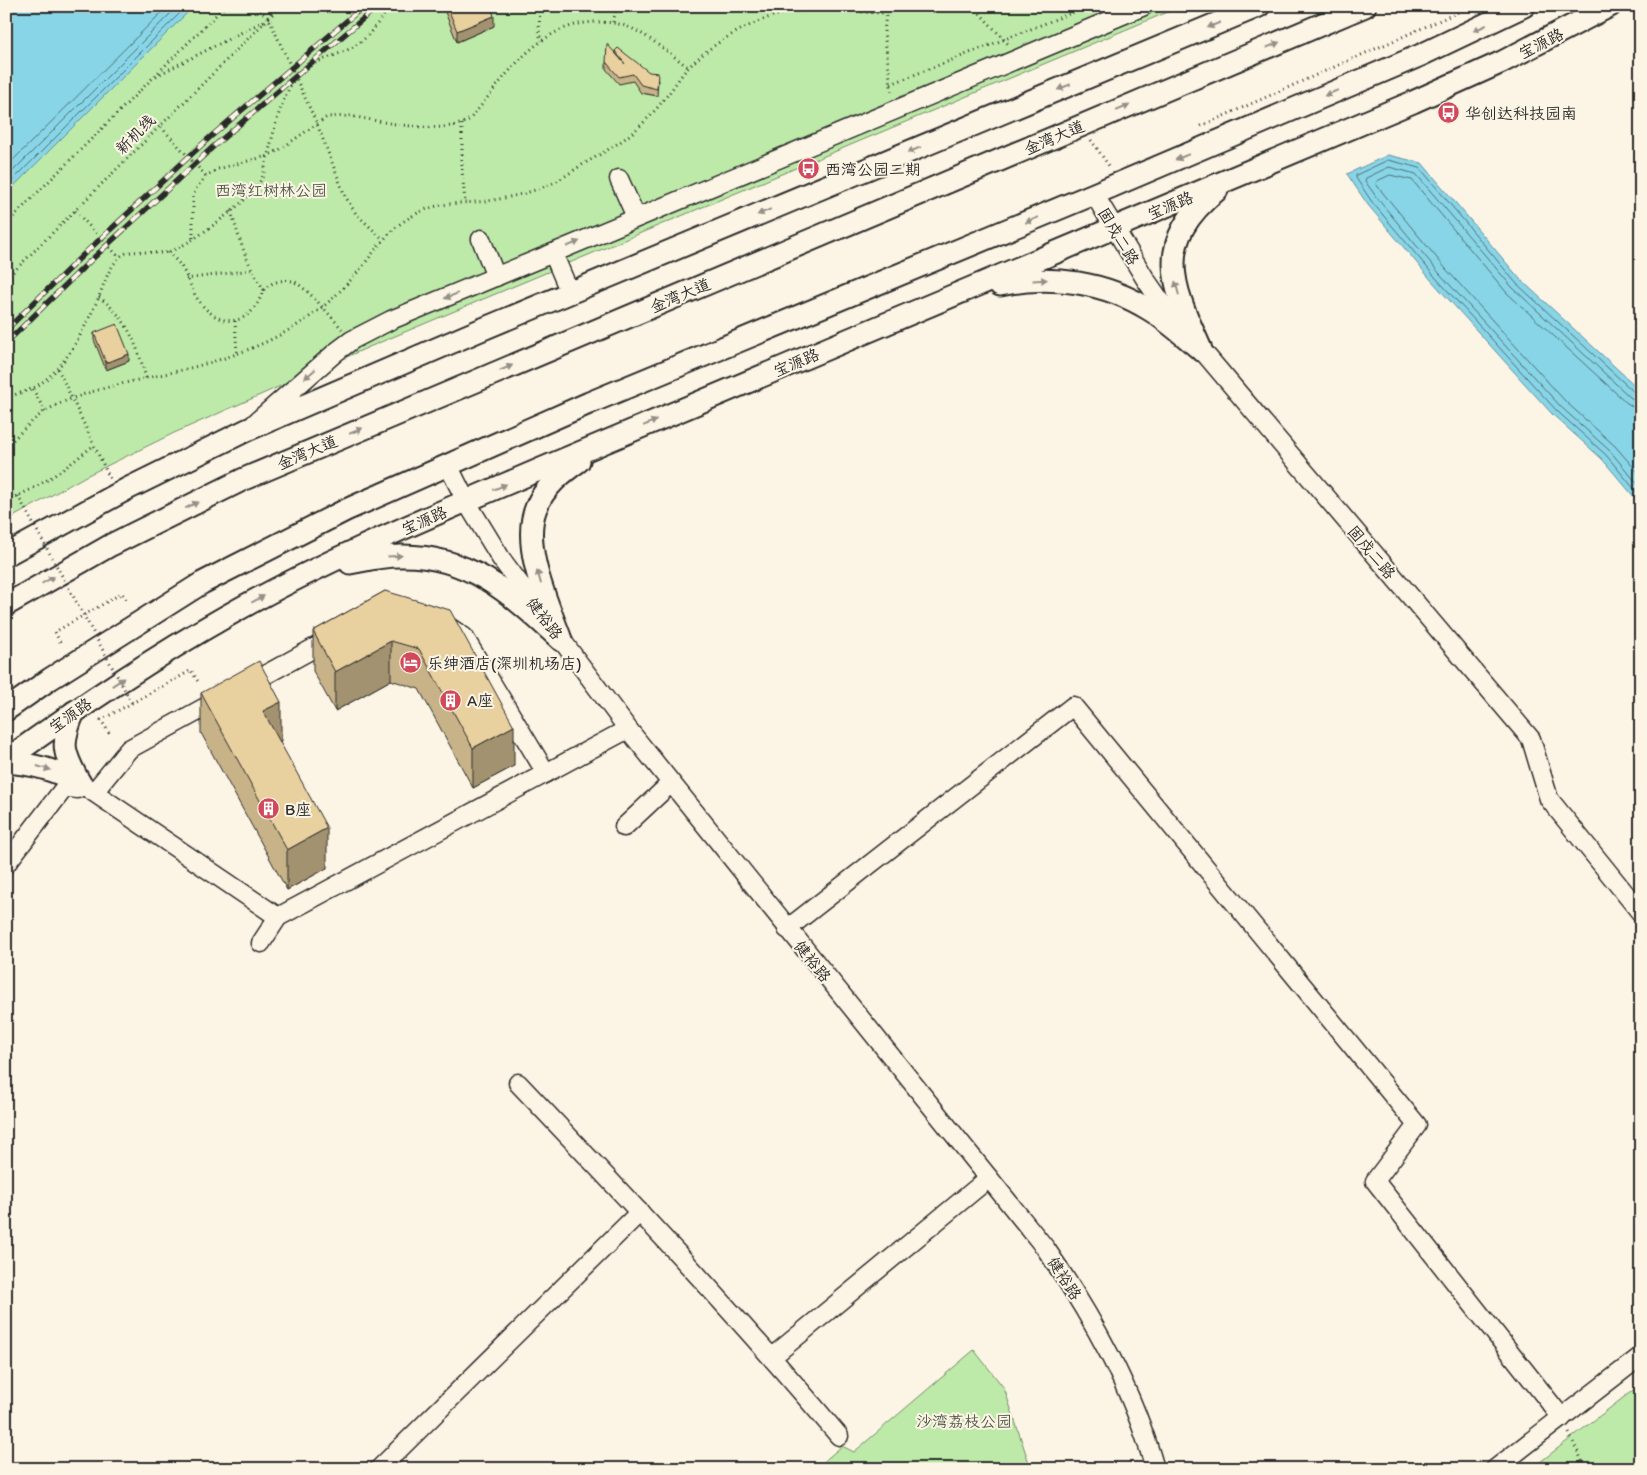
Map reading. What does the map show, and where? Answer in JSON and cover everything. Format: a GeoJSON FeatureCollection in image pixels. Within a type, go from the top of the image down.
{"type":"FeatureCollection","features":[{"type":"Feature","properties":{"kind":"main road"},"geometry":{"type":"LineString","coordinates":[[6,555],[127,488],[247,430],[570,293],[1259,6]]}},
{"type":"Feature","properties":{"kind":"main road","name":"金湾大道"},"geometry":{"type":"LineString","coordinates":[[6,605],[111,545],[244,479],[1365,6]]}},
{"type":"Feature","properties":{"kind":"main road"},"geometry":{"type":"LineString","coordinates":[[6,710],[50,679],[202,583],[346,510],[590,403],[1094,194],[1421,55],[1524,6]]}},
{"type":"Feature","properties":{"kind":"main road","name":"宝源路"},"geometry":{"type":"LineString","coordinates":[[6,761],[74,712],[152,660],[226,616],[297,579],[466,501],[1404,106],[1502,62],[1610,6]]}},
{"type":"Feature","properties":{"kind":"main road"},"geometry":{"type":"LineString","coordinates":[[1202,350],[1181,304],[1175,280],[1174,252],[1186,222],[1201,203],[1241,175]]}},
{"type":"Feature","properties":{"kind":"main road"},"geometry":{"type":"LineString","coordinates":[[958,294],[1013,282],[1046,280],[1074,281],[1100,286],[1129,298],[1152,311],[1202,350]]}},
{"type":"Feature","properties":{"kind":"main road"},"geometry":{"type":"LineString","coordinates":[[561,640],[535,563],[532,543],[534,515],[544,492],[554,481],[566,470],[607,441]]}},
{"type":"Feature","properties":{"kind":"main road"},"geometry":{"type":"LineString","coordinates":[[297,579],[377,557],[424,556],[458,565],[486,577],[518,600],[561,640]]}},
{"type":"Feature","properties":{"kind":"main road"},"geometry":{"type":"LineString","coordinates":[[74,712],[65,732],[65,748],[70,765],[85,790]]}},
{"type":"Feature","properties":{"kind":"main road"},"geometry":{"type":"LineString","coordinates":[[6,761],[46,768],[85,790]]}},
{"type":"Feature","properties":{"kind":"street"},"geometry":{"type":"LineString","coordinates":[[247,430],[336,352],[352,340],[391,320],[1144,6]]}},
{"type":"Feature","properties":{"kind":"street"},"geometry":{"type":"LineString","coordinates":[[619,179],[636,217]]}},
{"type":"Feature","properties":{"kind":"street","name":"固戍二路"},"geometry":{"type":"LineString","coordinates":[[1094,194],[1162,303],[1530,739],[1549,799],[1641,912]]}},
{"type":"Feature","properties":{"kind":"street"},"geometry":{"type":"LineString","coordinates":[[481,239],[496,277]]}},
{"type":"Feature","properties":{"kind":"street"},"geometry":{"type":"LineString","coordinates":[[552,253],[570,293]]}},
{"type":"Feature","properties":{"kind":"street","name":"健裕路"},"geometry":{"type":"LineString","coordinates":[[448,465],[466,501],[502,560],[628,729],[1046,1249],[1089,1317],[1126,1389],[1155,1469]]}},
{"type":"Feature","properties":{"kind":"street"},"geometry":{"type":"LineString","coordinates":[[431,622],[450,627],[464,636],[546,773]]}},
{"type":"Feature","properties":{"kind":"street"},"geometry":{"type":"LineString","coordinates":[[85,790],[129,749],[350,628]]}},
{"type":"Feature","properties":{"kind":"street"},"geometry":{"type":"LineString","coordinates":[[787,929],[1073,706],[1417,1125],[1374,1181],[1562,1418]]}},
{"type":"Feature","properties":{"kind":"street"},"geometry":{"type":"LineString","coordinates":[[261,943],[278,917],[628,729]]}},
{"type":"Feature","properties":{"kind":"street"},"geometry":{"type":"LineString","coordinates":[[624,827],[671,783]]}},
{"type":"Feature","properties":{"kind":"street"},"geometry":{"type":"LineString","coordinates":[[6,864],[65,787],[85,790],[278,917]]}},
{"type":"Feature","properties":{"kind":"street"},"geometry":{"type":"LineString","coordinates":[[518,1083],[640,1212],[772,1357],[840,1436]]}},
{"type":"Feature","properties":{"kind":"street"},"geometry":{"type":"LineString","coordinates":[[772,1357],[989,1178]]}},
{"type":"Feature","properties":{"kind":"street"},"geometry":{"type":"LineString","coordinates":[[378,1469],[640,1212]]}},
{"type":"Feature","properties":{"kind":"street"},"geometry":{"type":"LineString","coordinates":[[1496,1469],[1641,1356]]}},
{"type":"Feature","properties":{"kind":"path"},"geometry":{"type":"LineString","coordinates":[[6,224],[226,6]]}},
{"type":"Feature","properties":{"kind":"path"},"geometry":{"type":"LineString","coordinates":[[256,6],[269,19],[317,124],[345,196],[356,214],[383,239]]}},
{"type":"Feature","properties":{"kind":"path"},"geometry":{"type":"LineString","coordinates":[[153,78],[269,19],[276,6]]}},
{"type":"Feature","properties":{"kind":"path","name":"新机线"},"geometry":{"type":"LineString","coordinates":[[6,279],[282,6]]}},
{"type":"Feature","properties":{"kind":"path"},"geometry":{"type":"LineString","coordinates":[[6,398],[33,389],[47,380],[58,369],[78,337],[99,297],[106,276],[119,257],[133,251],[147,254],[168,252],[193,238],[243,201],[261,180],[265,171],[267,156],[285,96],[296,79],[317,62],[351,48],[360,42],[392,6]]}},
{"type":"Feature","properties":{"kind":"path"},"geometry":{"type":"LineString","coordinates":[[540,6],[539,31],[541,41]]}},
{"type":"Feature","properties":{"kind":"path"},"geometry":{"type":"LineString","coordinates":[[613,22],[618,6]]}},
{"type":"Feature","properties":{"kind":"path"},"geometry":{"type":"LineString","coordinates":[[808,6],[810,11]]}},
{"type":"Feature","properties":{"kind":"path"},"geometry":{"type":"LineString","coordinates":[[887,6],[884,32],[895,110]]}},
{"type":"Feature","properties":{"kind":"path"},"geometry":{"type":"LineString","coordinates":[[973,6],[1005,39],[1018,59]]}},
{"type":"Feature","properties":{"kind":"path"},"geometry":{"type":"LineString","coordinates":[[891,84],[1089,6]]}},
{"type":"Feature","properties":{"kind":"path"},"geometry":{"type":"LineString","coordinates":[[1198,127],[1472,6]]}},
{"type":"Feature","properties":{"kind":"path"},"geometry":{"type":"LineString","coordinates":[[6,447],[45,412],[72,400],[117,385],[237,354],[267,342],[301,324],[323,309],[356,274],[383,239],[416,214],[441,204],[503,198],[552,183],[610,149],[643,123],[664,100],[688,67],[703,53],[739,31],[774,16],[810,11],[885,13]]}},
{"type":"Feature","properties":{"kind":"path"},"geometry":{"type":"LineString","coordinates":[[193,238],[193,196],[197,187],[206,176],[218,169],[267,156],[280,150],[327,118],[336,116],[350,116],[438,128],[462,124],[470,119],[512,67],[541,41],[555,32],[575,25],[590,22],[613,22],[630,28],[647,37],[688,67]]}},
{"type":"Feature","properties":{"kind":"path"},"geometry":{"type":"LineString","coordinates":[[462,124],[462,170],[465,202]]}},
{"type":"Feature","properties":{"kind":"path"},"geometry":{"type":"LineString","coordinates":[[161,127],[206,176]]}},
{"type":"Feature","properties":{"kind":"path"},"geometry":{"type":"LineString","coordinates":[[1096,145],[1109,166],[1118,162]]}},
{"type":"Feature","properties":{"kind":"path"},"geometry":{"type":"LineString","coordinates":[[75,211],[119,257]]}},
{"type":"Feature","properties":{"kind":"path"},"geometry":{"type":"LineString","coordinates":[[231,211],[245,258],[264,290]]}},
{"type":"Feature","properties":{"kind":"path"},"geometry":{"type":"LineString","coordinates":[[168,252],[181,266],[186,280],[200,304],[212,315],[235,322],[252,312],[264,290],[272,284],[283,280],[293,281],[302,287],[352,340]]}},
{"type":"Feature","properties":{"kind":"path"},"geometry":{"type":"LineString","coordinates":[[186,280],[251,270]]}},
{"type":"Feature","properties":{"kind":"path"},"geometry":{"type":"LineString","coordinates":[[99,297],[119,314],[136,344],[146,378]]}},
{"type":"Feature","properties":{"kind":"path"},"geometry":{"type":"LineString","coordinates":[[235,322],[237,354]]}},
{"type":"Feature","properties":{"kind":"path"},"geometry":{"type":"LineString","coordinates":[[58,369],[110,479]]}},
{"type":"Feature","properties":{"kind":"path"},"geometry":{"type":"LineString","coordinates":[[33,389],[45,412]]}},
{"type":"Feature","properties":{"kind":"path"},"geometry":{"type":"LineString","coordinates":[[6,500],[18,496],[59,473],[94,446]]}},
{"type":"Feature","properties":{"kind":"path"},"geometry":{"type":"LineString","coordinates":[[18,496],[132,703]]}},
{"type":"Feature","properties":{"kind":"path"},"geometry":{"type":"LineString","coordinates":[[60,642],[55,632],[122,593],[128,602]]}},
{"type":"Feature","properties":{"kind":"path"},"geometry":{"type":"LineString","coordinates":[[109,733],[101,720],[191,670],[198,683]]}},
{"type":"Feature","properties":{"kind":"path"},"geometry":{"type":"LineString","coordinates":[[1562,1418],[1586,1469]]}},
{"type":"Feature","properties":{"kind":"green space","name":"西湾红树林公园"},"geometry":{"type":"Polygon","coordinates":[[[156,6],[1182,6],[369,347],[174,433],[84,477],[6,521],[6,162],[156,6]]]}},
{"type":"Feature","properties":{"kind":"green space","name":"沙湾荔枝公园"},"geometry":{"type":"Polygon","coordinates":[[[974,1350],[1004,1388],[1031,1469],[815,1469],[842,1446],[854,1452],[974,1350]]]}},
{"type":"Feature","properties":{"kind":"green space"},"geometry":{"type":"Polygon","coordinates":[[[1641,1384],[1641,1469],[1531,1469],[1641,1384]]]}},
{"type":"Feature","properties":{"kind":"water"},"geometry":{"type":"Polygon","coordinates":[[[6,6],[194,6],[6,194],[6,6]]]}},
{"type":"Feature","properties":{"kind":"water"},"geometry":{"type":"Polygon","coordinates":[[[1388,155],[1422,163],[1520,279],[1641,391],[1641,505],[1602,459],[1553,415],[1432,281],[1368,205],[1347,174],[1388,155]]]}},
{"type":"Feature","properties":{"kind":"building"},"geometry":{"type":"Polygon","coordinates":[[[447,6],[491,6],[494,16],[457,31],[447,6]]]}},
{"type":"Feature","properties":{"kind":"building"},"geometry":{"type":"Polygon","coordinates":[[[607,44],[625,64],[615,51],[618,48],[649,72],[658,73],[657,89],[641,85],[633,74],[619,77],[606,62],[607,44]]]}},
{"type":"Feature","properties":{"kind":"building"},"geometry":{"type":"Polygon","coordinates":[[[117,324],[129,354],[106,363],[94,333],[117,324]]]}},
{"type":"Feature","properties":{"kind":"building"},"geometry":{"type":"Polygon","coordinates":[[[385,591],[450,610],[514,726],[473,748],[419,649],[391,641],[335,672],[313,631],[385,591]]]}},
{"type":"Feature","properties":{"kind":"building"},"geometry":{"type":"Polygon","coordinates":[[[259,661],[281,702],[263,711],[327,828],[287,850],[201,693],[259,661]]]}},
{"type":"Feature","properties":{"kind":"railway"},"geometry":{"type":"LineString","coordinates":[[6,330],[83,255],[208,139],[364,6]]}},
{"type":"Feature","properties":{"kind":"railway"},"geometry":{"type":"LineString","coordinates":[[6,343],[89,262],[214,146],[378,6]]}},
{"type":"Feature","properties":{"kind":"place","name":"华创达科技园南"},"geometry":{"type":"Point","coordinates":[1449,113]}},
{"type":"Feature","properties":{"kind":"place","name":"西湾公园二期"},"geometry":{"type":"Point","coordinates":[809,169]}},
{"type":"Feature","properties":{"kind":"place","name":"乐绅酒店(深圳机场店)"},"geometry":{"type":"Point","coordinates":[411,663]}},
{"type":"Feature","properties":{"kind":"place","name":"A座"},"geometry":{"type":"Point","coordinates":[451,700]}},
{"type":"Feature","properties":{"kind":"place","name":"B座"},"geometry":{"type":"Point","coordinates":[269,809]}}]}
